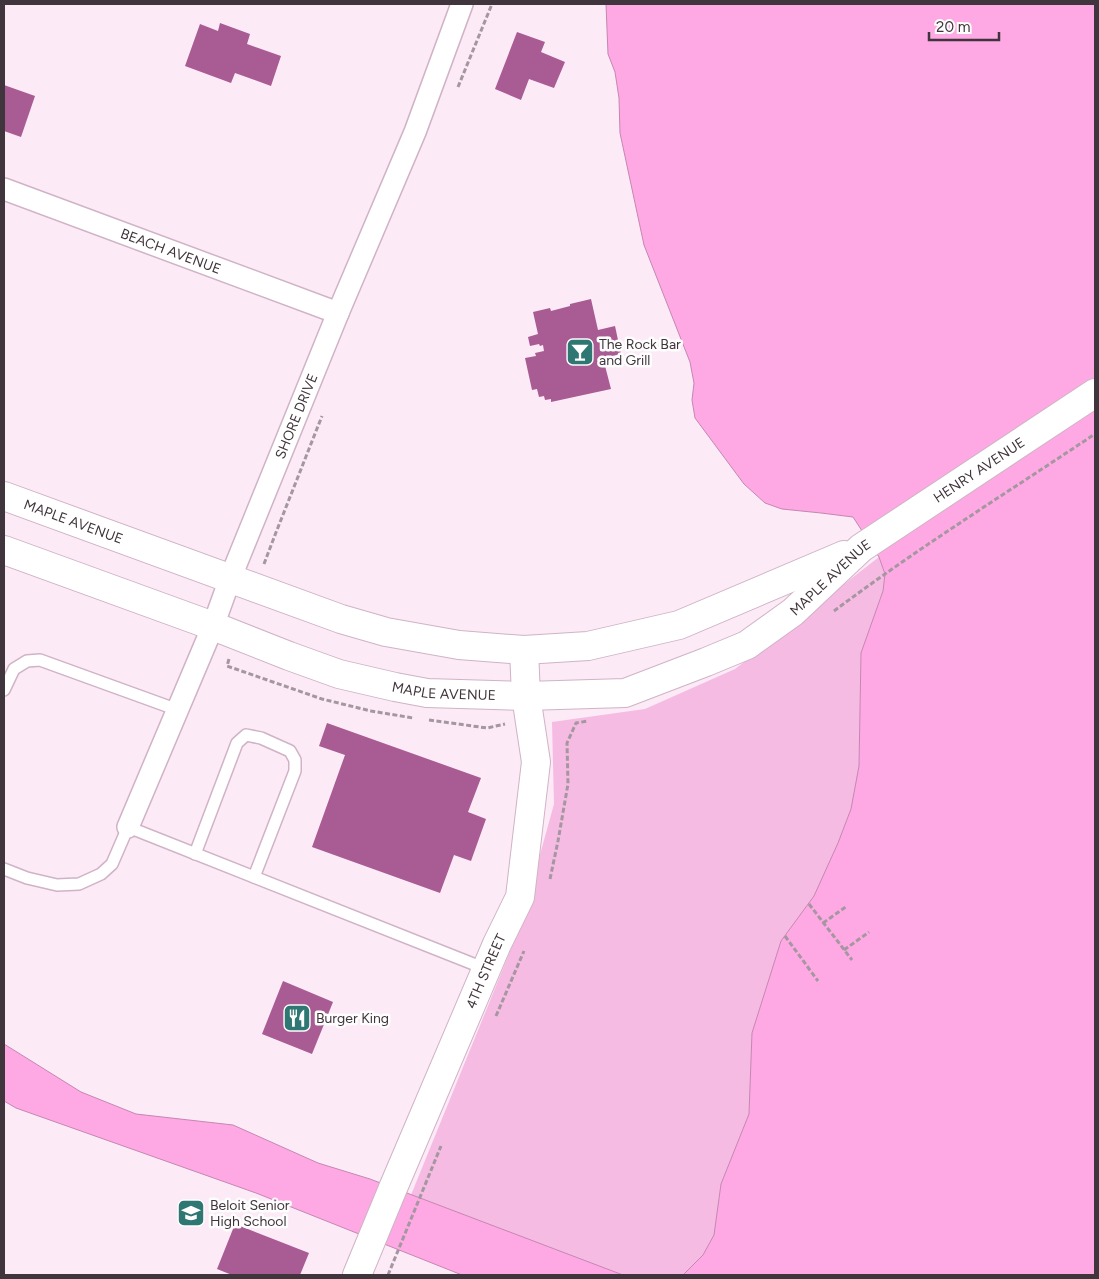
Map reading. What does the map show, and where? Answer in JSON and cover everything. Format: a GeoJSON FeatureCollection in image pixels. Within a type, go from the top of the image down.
{"type":"FeatureCollection","features":[{"type":"Feature","properties":{"kind":"street","name":"SHORE DRIVE"},"geometry":{"type":"LineString","coordinates":[[128,828],[178,710],[225,631],[230,579],[338,313],[415,132],[462,4]]}},
{"type":"Feature","properties":{"kind":"street","name":"BEACH AVENUE"},"geometry":{"type":"LineString","coordinates":[[4,189],[338,313]]}},
{"type":"Feature","properties":{"kind":"street","name":"HENRY AVENUE"},"geometry":{"type":"LineString","coordinates":[[861,548],[1095,393]]}},
{"type":"Feature","properties":{"kind":"street","name":"MAPLE AVENUE"},"geometry":{"type":"LineString","coordinates":[[4,496],[341,620],[386,632],[459,645],[524,650],[588,646],[679,625],[861,548]]}},
{"type":"Feature","properties":{"kind":"street","name":"MAPLE AVENUE"},"geometry":{"type":"LineString","coordinates":[[4,550],[339,674],[427,693],[528,708],[625,693],[747,645],[793,612],[861,548]]}},
{"type":"Feature","properties":{"kind":"street","name":"4TH STREET"},"geometry":{"type":"LineString","coordinates":[[357,1275],[486,969],[520,897],[536,762],[528,708],[524,650]]}},
{"type":"Feature","properties":{"kind":"lane"},"geometry":{"type":"LineString","coordinates":[[4,690],[14,669],[27,661],[40,660],[178,710]]}},
{"type":"Feature","properties":{"kind":"lane"},"geometry":{"type":"LineString","coordinates":[[195,854],[238,743],[246,735],[261,738],[290,751],[295,760],[294,770],[254,877]]}},
{"type":"Feature","properties":{"kind":"lane"},"geometry":{"type":"LineString","coordinates":[[4,869],[27,878],[57,885],[79,884],[101,874],[112,864],[128,828],[486,969]]}},
{"type":"Feature","properties":{"kind":"path"},"geometry":{"type":"LineString","coordinates":[[455,94],[492,4]]}},
{"type":"Feature","properties":{"kind":"path"},"geometry":{"type":"LineString","coordinates":[[255,588],[325,409]]}},
{"type":"Feature","properties":{"kind":"path"},"geometry":{"type":"LineString","coordinates":[[864,589],[1095,434]]}},
{"type":"Feature","properties":{"kind":"path"},"geometry":{"type":"LineString","coordinates":[[225,631],[227,666],[322,699],[371,711],[419,719]]}},
{"type":"Feature","properties":{"kind":"path"},"geometry":{"type":"LineString","coordinates":[[428,720],[487,728],[528,708]]}},
{"type":"Feature","properties":{"kind":"path"},"geometry":{"type":"LineString","coordinates":[[809,904],[852,960]]}},
{"type":"Feature","properties":{"kind":"path"},"geometry":{"type":"LineString","coordinates":[[824,923],[847,906]]}},
{"type":"Feature","properties":{"kind":"path"},"geometry":{"type":"LineString","coordinates":[[844,950],[869,932]]}},
{"type":"Feature","properties":{"kind":"path"},"geometry":{"type":"LineString","coordinates":[[785,936],[818,981]]}},
{"type":"Feature","properties":{"kind":"path"},"geometry":{"type":"LineString","coordinates":[[388,1275],[421,1196]]}},
{"type":"Feature","properties":{"kind":"shaded area"},"geometry":{"type":"Polygon","coordinates":[[[606,4],[1095,4],[1095,1275],[683,1275],[703,1255],[714,1235],[721,1184],[749,1114],[752,1033],[781,941],[814,896],[851,809],[859,766],[861,653],[883,591],[885,574],[879,557],[853,517],[782,509],[765,503],[744,484],[695,418],[692,400],[694,383],[690,362],[644,245],[620,133],[619,98],[615,72],[608,54],[606,4]]]}},
{"type":"Feature","properties":{"kind":"shaded area"},"geometry":{"type":"Polygon","coordinates":[[[879,557],[885,574],[883,591],[861,653],[859,766],[851,809],[814,896],[781,941],[752,1033],[749,1114],[721,1184],[714,1235],[703,1255],[683,1275],[623,1275],[411,1195],[520,927],[554,804],[552,722],[645,709],[735,669],[879,557]]]}},
{"type":"Feature","properties":{"kind":"shaded area"},"geometry":{"type":"Polygon","coordinates":[[[4,1044],[81,1092],[136,1114],[233,1125],[318,1163],[370,1179],[623,1275],[462,1275],[256,1193],[16,1108],[4,1101],[4,1044]]]}},
{"type":"Feature","properties":{"kind":"building"},"geometry":{"type":"Polygon","coordinates":[[[220,23],[250,34],[247,44],[281,56],[271,86],[235,73],[231,83],[185,66],[200,24],[218,31],[220,23]]]}},
{"type":"Feature","properties":{"kind":"building"},"geometry":{"type":"Polygon","coordinates":[[[517,32],[545,42],[541,52],[565,62],[554,88],[529,79],[521,100],[495,89],[517,32]]]}},
{"type":"Feature","properties":{"kind":"building"},"geometry":{"type":"Polygon","coordinates":[[[4,85],[35,96],[21,137],[4,131],[4,85]]]}},
{"type":"Feature","properties":{"kind":"building","name":"The Rock Bar and Grill"},"geometry":{"type":"Polygon","coordinates":[[[591,299],[598,330],[615,326],[621,354],[603,358],[611,389],[551,402],[551,399],[545,400],[544,396],[539,397],[537,389],[532,390],[525,358],[536,356],[535,353],[544,351],[543,345],[530,346],[528,337],[538,334],[533,312],[550,308],[551,311],[591,299]]]}},
{"type":"Feature","properties":{"kind":"building"},"geometry":{"type":"Polygon","coordinates":[[[327,723],[481,778],[468,812],[486,819],[471,861],[454,855],[440,893],[312,847],[345,755],[319,746],[327,723]]]}},
{"type":"Feature","properties":{"kind":"building","name":"Burger King"},"geometry":{"type":"Polygon","coordinates":[[[283,981],[333,1002],[312,1054],[262,1034],[283,981]]]}},
{"type":"Feature","properties":{"kind":"building"},"geometry":{"type":"Polygon","coordinates":[[[235,1224],[309,1253],[300,1275],[232,1275],[217,1269],[235,1224]]]}},
{"type":"Feature","properties":{"kind":"place","name":"The Rock Bar and Grill"},"geometry":{"type":"Point","coordinates":[580,352]}},
{"type":"Feature","properties":{"kind":"place","name":"Burger King"},"geometry":{"type":"Point","coordinates":[297,1018]}},
{"type":"Feature","properties":{"kind":"place","name":"Beloit Senior High School"},"geometry":{"type":"Point","coordinates":[191,1213]}}]}
